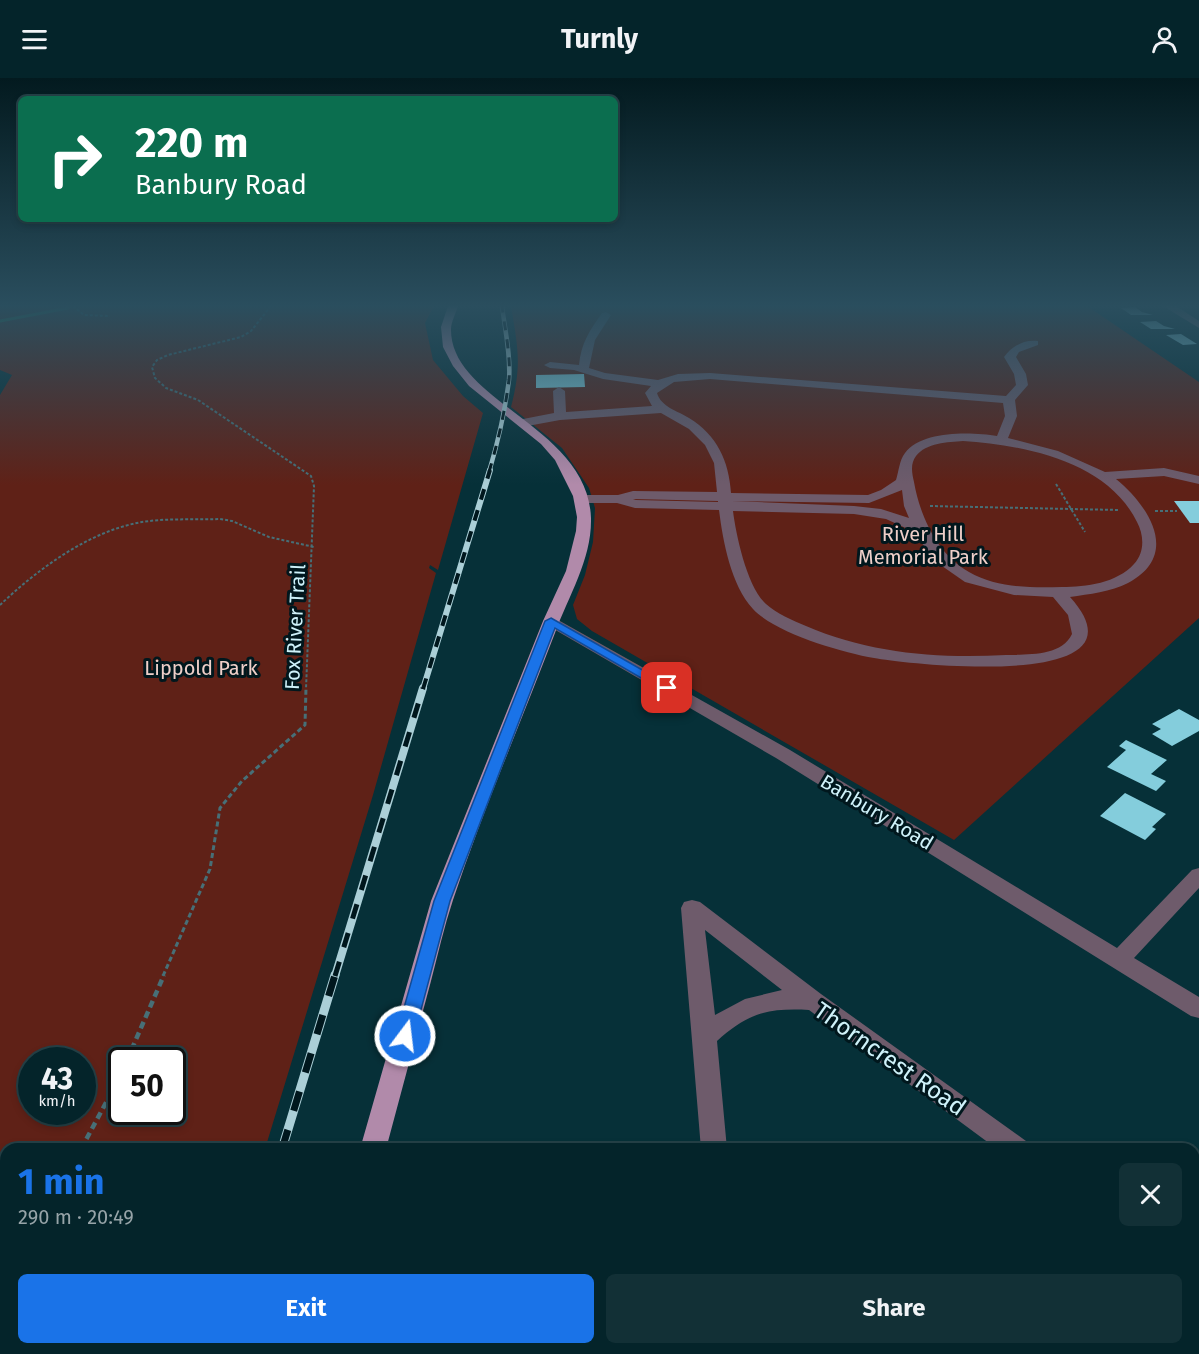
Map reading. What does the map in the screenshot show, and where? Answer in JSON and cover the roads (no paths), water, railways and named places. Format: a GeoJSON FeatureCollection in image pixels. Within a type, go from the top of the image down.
{"type":"FeatureCollection","features":[{"type":"Feature","properties":{"kind":"main road"},"geometry":{"type":"LineString","coordinates":[[376,1143],[442,901],[551,621],[579,559],[584,516],[581,499],[570,474],[546,442],[474,386],[456,366]]}},
{"type":"Feature","properties":{"kind":"street"},"geometry":{"type":"LineString","coordinates":[[555,366],[583,369],[603,376],[660,384],[687,377],[723,376],[782,383],[962,394],[1009,400]]}},
{"type":"Feature","properties":{"kind":"street"},"geometry":{"type":"LineString","coordinates":[[1001,441],[1011,416],[1009,400],[1022,385],[1020,374],[1015,366]]}},
{"type":"Feature","properties":{"kind":"street"},"geometry":{"type":"LineString","coordinates":[[660,384],[654,389],[652,396],[657,404],[699,431],[715,449],[722,469],[725,502],[742,576],[758,606],[800,630],[843,645],[932,661],[979,662],[1040,658],[1071,646],[1080,634],[1079,619],[1059,593]]}},
{"type":"Feature","properties":{"kind":"street"},"geometry":{"type":"LineString","coordinates":[[559,391],[560,416]]}},
{"type":"Feature","properties":{"kind":"street"},"geometry":{"type":"LineString","coordinates":[[522,423],[560,416],[665,409]]}},
{"type":"Feature","properties":{"kind":"street"},"geometry":{"type":"LineString","coordinates":[[955,438],[1001,441],[1067,458],[1103,476],[1121,490],[1137,510],[1150,538],[1148,554],[1138,569],[1130,575],[1105,585],[1059,593],[1001,589],[969,579],[946,564],[924,533],[911,506],[906,476],[908,458],[921,446],[955,438]]}},
{"type":"Feature","properties":{"kind":"street"},"geometry":{"type":"LineString","coordinates":[[1103,476],[1164,472],[1199,480]]}},
{"type":"Feature","properties":{"kind":"street"},"geometry":{"type":"LineString","coordinates":[[725,502],[869,499],[899,487],[906,476]]}},
{"type":"Feature","properties":{"kind":"street"},"geometry":{"type":"LineString","coordinates":[[581,499],[618,499],[633,495],[876,513],[912,524],[924,533]]}},
{"type":"Feature","properties":{"kind":"street"},"geometry":{"type":"LineString","coordinates":[[869,499],[865,504],[866,507],[876,513]]}},
{"type":"Feature","properties":{"kind":"street","name":"Banbury Road"},"geometry":{"type":"LineString","coordinates":[[551,621],[783,754],[1199,1009]]}},
{"type":"Feature","properties":{"kind":"street"},"geometry":{"type":"LineString","coordinates":[[1119,960],[1199,875]]}},
{"type":"Feature","properties":{"kind":"street"},"geometry":{"type":"LineString","coordinates":[[714,1143],[692,908],[814,1001]]}},
{"type":"Feature","properties":{"kind":"street","name":"Thorncrest Road"},"geometry":{"type":"LineString","coordinates":[[705,1038],[727,1018],[753,1006],[779,999],[814,1001],[1009,1143]]}},
{"type":"Feature","properties":{"kind":"railway"},"geometry":{"type":"LineString","coordinates":[[489,472],[501,426],[509,380],[509,366]]}},
{"type":"Feature","properties":{"kind":"railway"},"geometry":{"type":"LineString","coordinates":[[423,689],[490,470]]}},
{"type":"Feature","properties":{"kind":"railway"},"geometry":{"type":"LineString","coordinates":[[335,976],[423,688]]}},
{"type":"Feature","properties":{"kind":"railway"},"geometry":{"type":"LineString","coordinates":[[284,1143],[335,975]]}},
{"type":"Feature","properties":{"kind":"park label","name":"River Hill Memorial Park"},"geometry":{"type":"Point","coordinates":[923,546]}},
{"type":"Feature","properties":{"kind":"park label","name":"Lippold Park"},"geometry":{"type":"Point","coordinates":[201,668]}}]}
